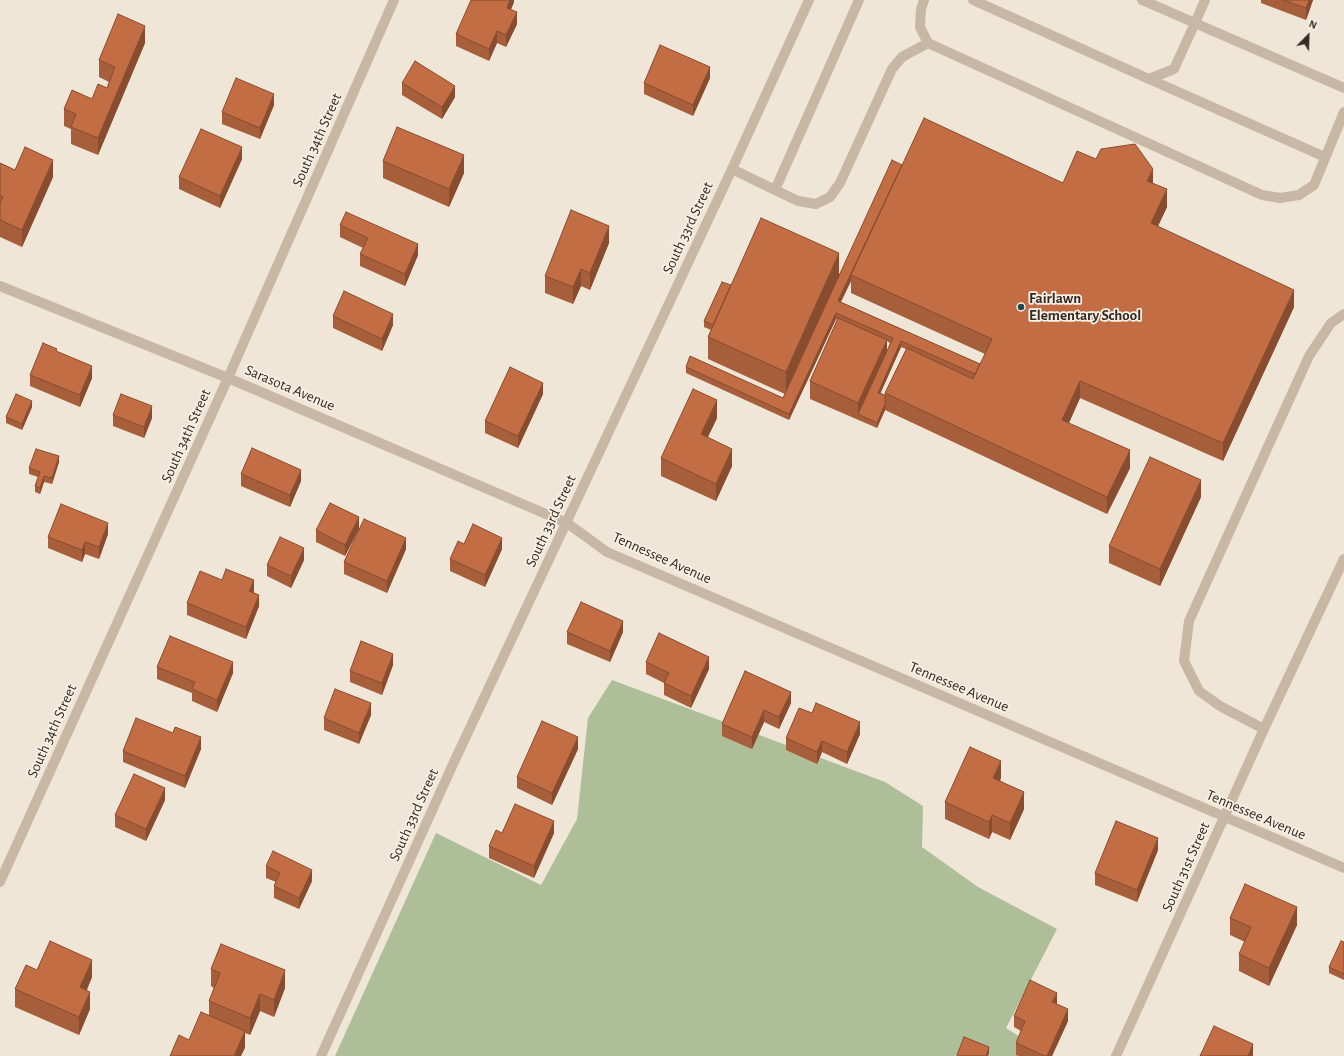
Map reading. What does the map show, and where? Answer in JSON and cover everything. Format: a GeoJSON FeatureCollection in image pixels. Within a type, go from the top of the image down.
{"type":"FeatureCollection","features":[{"type":"Feature","properties":{"kind":"street","name":"South 34th Street"},"geometry":{"type":"LineString","coordinates":[[0,882],[228,378],[394,0]]}},
{"type":"Feature","properties":{"kind":"street","name":"South 33rd Street"},"geometry":{"type":"LineString","coordinates":[[321,1056],[454,762],[732,169],[809,0]]}},
{"type":"Feature","properties":{"kind":"street"},"geometry":{"type":"LineString","coordinates":[[775,190],[859,0]]}},
{"type":"Feature","properties":{"kind":"street"},"geometry":{"type":"LineString","coordinates":[[924,0],[921,9],[920,27],[928,43],[1262,195],[1280,198],[1299,195],[1314,185],[1344,112]]}},
{"type":"Feature","properties":{"kind":"street"},"geometry":{"type":"LineString","coordinates":[[973,0],[1325,157]]}},
{"type":"Feature","properties":{"kind":"street"},"geometry":{"type":"LineString","coordinates":[[1142,0],[1344,88]]}},
{"type":"Feature","properties":{"kind":"street"},"geometry":{"type":"LineString","coordinates":[[1150,79],[1174,69],[1205,0]]}},
{"type":"Feature","properties":{"kind":"street"},"geometry":{"type":"LineString","coordinates":[[732,169],[798,201],[816,204],[830,197],[840,184],[892,69],[902,57],[928,43]]}},
{"type":"Feature","properties":{"kind":"street","name":"Sarasota Avenue"},"geometry":{"type":"LineString","coordinates":[[0,286],[228,378],[567,523]]}},
{"type":"Feature","properties":{"kind":"street"},"geometry":{"type":"LineString","coordinates":[[1264,729],[1220,706],[1199,691],[1184,661],[1189,622],[1309,356],[1331,323],[1344,314]]}},
{"type":"Feature","properties":{"kind":"street","name":"Tennessee Avenue"},"geometry":{"type":"LineString","coordinates":[[567,523],[607,552],[1344,868]]}},
{"type":"Feature","properties":{"kind":"street","name":"South 31st Street"},"geometry":{"type":"LineString","coordinates":[[1116,1056],[1264,729],[1344,560]]}},
{"type":"Feature","properties":{"kind":"green space"},"geometry":{"type":"Polygon","coordinates":[[[612,680],[885,782],[923,806],[922,847],[978,887],[1057,929],[1006,1028],[1050,1056],[335,1056],[436,833],[541,885],[577,819],[588,718],[612,680]]]}},
{"type":"Feature","properties":{"kind":"building"},"geometry":{"type":"Polygon","coordinates":[[[471,0],[510,0],[507,8],[517,12],[506,35],[497,31],[489,49],[456,34],[471,0]]]}},
{"type":"Feature","properties":{"kind":"building"},"geometry":{"type":"Polygon","coordinates":[[[1283,0],[1309,0],[1306,8],[1283,0]]]}},
{"type":"Feature","properties":{"kind":"building"},"geometry":{"type":"Polygon","coordinates":[[[118,14],[145,26],[98,138],[71,127],[76,114],[64,109],[72,90],[92,99],[98,84],[107,88],[115,67],[99,60],[118,14]]]}},
{"type":"Feature","properties":{"kind":"building"},"geometry":{"type":"Polygon","coordinates":[[[660,45],[710,67],[693,105],[644,83],[660,45]]]}},
{"type":"Feature","properties":{"kind":"building"},"geometry":{"type":"Polygon","coordinates":[[[415,61],[455,86],[442,107],[402,83],[415,61]]]}},
{"type":"Feature","properties":{"kind":"building"},"geometry":{"type":"Polygon","coordinates":[[[236,78],[274,94],[260,128],[222,112],[236,78]]]}},
{"type":"Feature","properties":{"kind":"building"},"geometry":{"type":"Polygon","coordinates":[[[924,118],[1063,183],[1077,151],[1096,159],[1101,149],[1135,144],[1153,169],[1147,181],[1167,189],[1151,223],[1294,290],[1223,443],[1080,381],[1062,420],[1130,450],[1107,497],[885,393],[907,348],[973,379],[992,339],[851,275],[924,118]]]}},
{"type":"Feature","properties":{"kind":"building"},"geometry":{"type":"Polygon","coordinates":[[[397,127],[464,155],[449,189],[383,161],[397,127]]]}},
{"type":"Feature","properties":{"kind":"building"},"geometry":{"type":"Polygon","coordinates":[[[201,129],[242,147],[220,196],[179,177],[201,129]]]}},
{"type":"Feature","properties":{"kind":"building"},"geometry":{"type":"Polygon","coordinates":[[[25,147],[53,160],[22,230],[0,220],[0,204],[3,197],[0,195],[0,163],[15,170],[25,147]]]}},
{"type":"Feature","properties":{"kind":"building"},"geometry":{"type":"Polygon","coordinates":[[[892,160],[902,165],[838,301],[980,364],[975,374],[901,341],[878,393],[885,395],[885,404],[877,423],[858,414],[893,338],[836,313],[789,414],[686,367],[690,356],[783,398],[892,160]]]}},
{"type":"Feature","properties":{"kind":"building"},"geometry":{"type":"Polygon","coordinates":[[[571,210],[609,226],[590,273],[581,269],[573,287],[545,276],[571,210]]]}},
{"type":"Feature","properties":{"kind":"building"},"geometry":{"type":"Polygon","coordinates":[[[346,212],[418,244],[405,274],[360,254],[368,238],[340,225],[346,212]]]}},
{"type":"Feature","properties":{"kind":"building"},"geometry":{"type":"Polygon","coordinates":[[[761,218],[839,253],[786,372],[708,337],[761,218]]]}},
{"type":"Feature","properties":{"kind":"building"},"geometry":{"type":"Polygon","coordinates":[[[722,282],[731,285],[713,325],[704,321],[722,282]]]}},
{"type":"Feature","properties":{"kind":"building"},"geometry":{"type":"Polygon","coordinates":[[[344,291],[393,314],[382,339],[333,316],[344,291]]]}},
{"type":"Feature","properties":{"kind":"building"},"geometry":{"type":"Polygon","coordinates":[[[838,318],[887,340],[858,403],[810,381],[838,318]]]}},
{"type":"Feature","properties":{"kind":"building"},"geometry":{"type":"Polygon","coordinates":[[[43,343],[57,349],[56,351],[92,366],[80,395],[30,375],[43,343]]]}},
{"type":"Feature","properties":{"kind":"building"},"geometry":{"type":"Polygon","coordinates":[[[510,367],[543,383],[518,436],[485,421],[510,367]]]}},
{"type":"Feature","properties":{"kind":"building"},"geometry":{"type":"Polygon","coordinates":[[[693,389],[717,400],[701,434],[732,449],[716,484],[661,458],[693,389]]]}},
{"type":"Feature","properties":{"kind":"building"},"geometry":{"type":"Polygon","coordinates":[[[16,394],[32,401],[22,424],[6,417],[16,394]]]}},
{"type":"Feature","properties":{"kind":"building"},"geometry":{"type":"Polygon","coordinates":[[[121,394],[152,406],[144,427],[113,415],[121,394]]]}},
{"type":"Feature","properties":{"kind":"building"},"geometry":{"type":"Polygon","coordinates":[[[252,448],[301,470],[290,495],[241,474],[252,448]]]}},
{"type":"Feature","properties":{"kind":"building"},"geometry":{"type":"Polygon","coordinates":[[[36,449],[59,456],[52,478],[44,476],[40,488],[35,486],[40,472],[29,468],[36,449]]]}},
{"type":"Feature","properties":{"kind":"building"},"geometry":{"type":"Polygon","coordinates":[[[1150,457],[1201,480],[1160,569],[1109,546],[1150,457]]]}},
{"type":"Feature","properties":{"kind":"building"},"geometry":{"type":"Polygon","coordinates":[[[330,503],[359,517],[345,545],[316,530],[330,503]]]}},
{"type":"Feature","properties":{"kind":"building"},"geometry":{"type":"Polygon","coordinates":[[[61,504],[108,523],[99,547],[85,542],[82,550],[48,537],[61,504]]]}},
{"type":"Feature","properties":{"kind":"building"},"geometry":{"type":"Polygon","coordinates":[[[364,519],[406,538],[387,581],[344,562],[364,519]]]}},
{"type":"Feature","properties":{"kind":"building"},"geometry":{"type":"Polygon","coordinates":[[[473,524],[502,538],[485,575],[450,559],[458,541],[464,544],[473,524]]]}},
{"type":"Feature","properties":{"kind":"building"},"geometry":{"type":"Polygon","coordinates":[[[280,537],[304,548],[291,576],[267,565],[280,537]]]}},
{"type":"Feature","properties":{"kind":"building"},"geometry":{"type":"Polygon","coordinates":[[[226,569],[254,580],[249,591],[259,595],[246,627],[187,603],[200,571],[222,580],[226,569]]]}},
{"type":"Feature","properties":{"kind":"building"},"geometry":{"type":"Polygon","coordinates":[[[581,602],[623,621],[610,651],[567,632],[581,602]]]}},
{"type":"Feature","properties":{"kind":"building"},"geometry":{"type":"Polygon","coordinates":[[[659,633],[709,657],[691,696],[664,683],[669,673],[646,662],[659,633]]]}},
{"type":"Feature","properties":{"kind":"building"},"geometry":{"type":"Polygon","coordinates":[[[170,636],[233,662],[217,700],[192,689],[195,682],[157,667],[170,636]]]}},
{"type":"Feature","properties":{"kind":"building"},"geometry":{"type":"Polygon","coordinates":[[[361,641],[393,654],[382,683],[350,671],[361,641]]]}},
{"type":"Feature","properties":{"kind":"building"},"geometry":{"type":"Polygon","coordinates":[[[745,671],[791,692],[779,717],[764,710],[752,737],[722,724],[745,671]]]}},
{"type":"Feature","properties":{"kind":"building"},"geometry":{"type":"Polygon","coordinates":[[[335,689],[371,703],[359,733],[324,718],[335,689]]]}},
{"type":"Feature","properties":{"kind":"building"},"geometry":{"type":"Polygon","coordinates":[[[816,703],[860,722],[847,752],[822,741],[817,752],[786,738],[799,708],[812,713],[816,703]]]}},
{"type":"Feature","properties":{"kind":"building"},"geometry":{"type":"Polygon","coordinates":[[[136,718],[173,733],[175,727],[201,737],[185,776],[123,751],[136,718]]]}},
{"type":"Feature","properties":{"kind":"building"},"geometry":{"type":"Polygon","coordinates":[[[542,721],[578,737],[552,793],[517,777],[542,721]]]}},
{"type":"Feature","properties":{"kind":"building"},"geometry":{"type":"Polygon","coordinates":[[[970,747],[1001,761],[993,778],[1024,792],[1010,823],[992,815],[989,822],[945,802],[970,747]]]}},
{"type":"Feature","properties":{"kind":"building"},"geometry":{"type":"Polygon","coordinates":[[[134,774],[165,788],[146,829],[115,815],[134,774]]]}},
{"type":"Feature","properties":{"kind":"building"},"geometry":{"type":"Polygon","coordinates":[[[515,804],[554,821],[534,866],[489,846],[496,830],[502,833],[515,804]]]}},
{"type":"Feature","properties":{"kind":"building"},"geometry":{"type":"Polygon","coordinates":[[[1116,821],[1158,838],[1137,890],[1095,873],[1116,821]]]}},
{"type":"Feature","properties":{"kind":"building"},"geometry":{"type":"Polygon","coordinates":[[[273,851],[312,870],[299,898],[274,886],[280,873],[266,866],[273,851]]]}},
{"type":"Feature","properties":{"kind":"building"},"geometry":{"type":"Polygon","coordinates":[[[1245,884],[1297,907],[1269,968],[1239,954],[1251,927],[1230,918],[1245,884]]]}},
{"type":"Feature","properties":{"kind":"building"},"geometry":{"type":"Polygon","coordinates":[[[50,941],[92,960],[80,987],[90,992],[79,1017],[15,989],[26,965],[37,970],[50,941]]]}},
{"type":"Feature","properties":{"kind":"building"},"geometry":{"type":"Polygon","coordinates":[[[1341,941],[1344,942],[1344,974],[1329,967],[1341,941]]]}},
{"type":"Feature","properties":{"kind":"building"},"geometry":{"type":"Polygon","coordinates":[[[221,944],[285,970],[274,1000],[260,994],[250,1018],[209,1001],[220,973],[211,969],[221,944]]]}},
{"type":"Feature","properties":{"kind":"building"},"geometry":{"type":"Polygon","coordinates":[[[1030,980],[1057,993],[1052,1002],[1068,1009],[1047,1056],[1016,1043],[1025,1021],[1014,1016],[1030,980]]]}},
{"type":"Feature","properties":{"kind":"building"},"geometry":{"type":"Polygon","coordinates":[[[201,1012],[245,1031],[234,1056],[170,1056],[179,1035],[189,1040],[201,1012]]]}},
{"type":"Feature","properties":{"kind":"building"},"geometry":{"type":"Polygon","coordinates":[[[1214,1026],[1253,1044],[1248,1056],[1200,1056],[1214,1026]]]}},
{"type":"Feature","properties":{"kind":"building"},"geometry":{"type":"Polygon","coordinates":[[[964,1037],[989,1047],[986,1056],[957,1055],[964,1037]]]}},
{"type":"Feature","properties":{"kind":"place","name":"Fairlawn Elementary School"},"geometry":{"type":"Point","coordinates":[1021,307]}}]}
